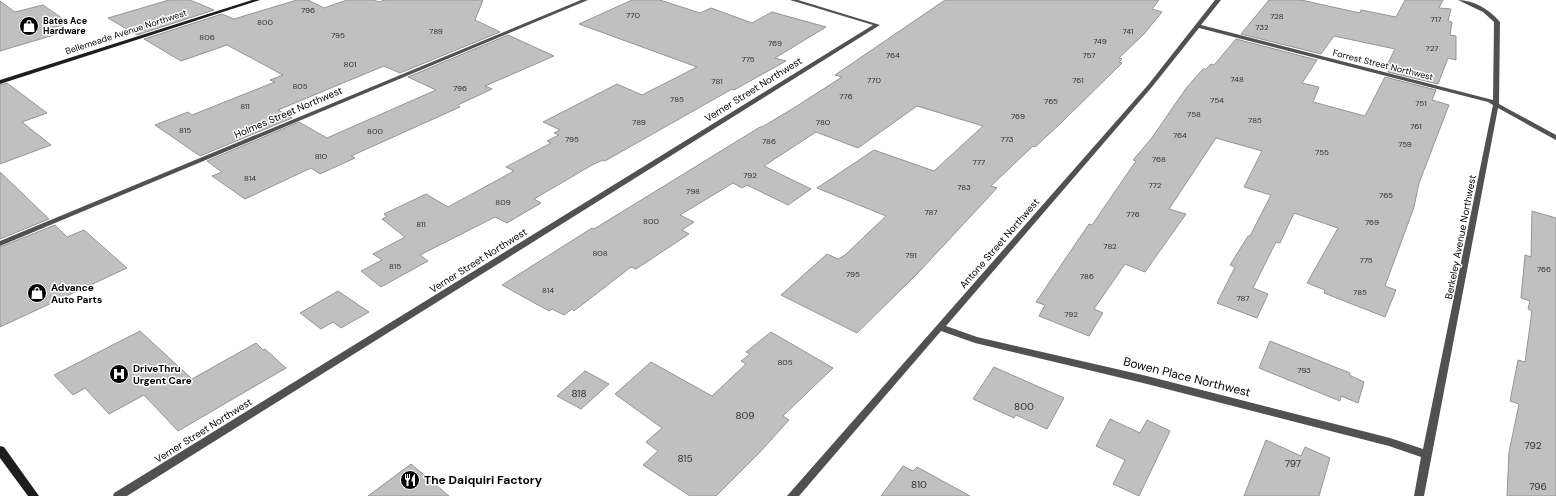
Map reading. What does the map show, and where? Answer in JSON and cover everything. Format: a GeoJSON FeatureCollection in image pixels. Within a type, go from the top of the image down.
{"type":"FeatureCollection","features":[{"type":"Feature","properties":{"kind":"street","name":"Bellemeade Avenue Northwest"},"geometry":{"type":"LineString","coordinates":[[0,82],[258,0]]}},
{"type":"Feature","properties":{"kind":"street","name":"Holmes Street Northwest"},"geometry":{"type":"LineString","coordinates":[[0,244],[585,0]]}},
{"type":"Feature","properties":{"kind":"street","name":"Verner Street Northwest"},"geometry":{"type":"LineString","coordinates":[[118,496],[877,25],[793,0]]}},
{"type":"Feature","properties":{"kind":"street","name":"Antone Street Northwest"},"geometry":{"type":"LineString","coordinates":[[792,496],[1150,86],[1218,0]]}},
{"type":"Feature","properties":{"kind":"street","name":"Berkeley Avenue Northwest"},"geometry":{"type":"LineString","coordinates":[[1419,496],[1496,104],[1497,22],[1491,14],[1461,0]]}},
{"type":"Feature","properties":{"kind":"street","name":"Forrest Street Northwest"},"geometry":{"type":"LineString","coordinates":[[1198,26],[1482,99],[1496,104],[1556,138]]}},
{"type":"Feature","properties":{"kind":"street","name":"Bowen Place Northwest"},"geometry":{"type":"LineString","coordinates":[[940,328],[975,340],[1154,382],[1390,442],[1427,455]]}},
{"type":"Feature","properties":{"kind":"street"},"geometry":{"type":"LineString","coordinates":[[0,450],[34,496]]}},
{"type":"Feature","properties":{"kind":"building"},"geometry":{"type":"Polygon","coordinates":[[[169,0],[190,0],[214,10],[137,35],[108,18],[169,0]]]}},
{"type":"Feature","properties":{"kind":"building"},"geometry":{"type":"Polygon","coordinates":[[[297,0],[308,0],[324,8],[347,0],[374,0],[379,2],[385,0],[483,0],[475,20],[500,32],[400,73],[384,66],[278,110],[292,118],[200,156],[155,125],[188,112],[192,115],[275,82],[270,80],[283,75],[227,45],[181,61],[144,39],[222,14],[234,19],[297,0]]]}},
{"type":"Feature","properties":{"kind":"building"},"geometry":{"type":"Polygon","coordinates":[[[632,0],[660,0],[700,13],[711,8],[752,23],[772,12],[826,27],[775,58],[786,61],[734,90],[732,89],[605,161],[603,160],[592,165],[534,199],[541,203],[507,223],[495,217],[420,255],[428,261],[381,287],[361,271],[382,260],[373,254],[405,237],[382,219],[387,217],[384,214],[426,194],[448,207],[514,171],[506,167],[551,143],[547,141],[559,135],[554,133],[560,130],[543,122],[617,84],[642,95],[697,67],[579,24],[632,0]]]}},
{"type":"Feature","properties":{"kind":"building"},"geometry":{"type":"Polygon","coordinates":[[[945,0],[1159,0],[1152,9],[1162,12],[1144,34],[1119,58],[1122,59],[1119,62],[1122,63],[1060,124],[1035,147],[1033,146],[991,186],[997,188],[917,274],[857,333],[781,295],[827,254],[838,259],[845,255],[886,216],[817,188],[874,150],[934,171],[983,126],[917,106],[858,148],[816,132],[764,166],[811,189],[788,205],[747,185],[742,188],[733,183],[680,215],[694,222],[682,230],[689,234],[636,269],[631,267],[574,311],[572,309],[564,315],[552,309],[549,311],[502,285],[592,228],[594,229],[760,127],[797,106],[842,77],[835,75],[945,0]]]}},
{"type":"Feature","properties":{"kind":"building"},"geometry":{"type":"Polygon","coordinates":[[[1269,0],[1301,0],[1360,13],[1361,10],[1396,17],[1405,0],[1443,0],[1439,8],[1451,9],[1448,21],[1452,22],[1450,35],[1456,36],[1456,60],[1448,58],[1438,84],[1388,72],[1391,66],[1387,65],[1395,49],[1334,36],[1321,54],[1241,34],[1269,0]]]}},
{"type":"Feature","properties":{"kind":"building","name":"Bates Ace Hardware"},"geometry":{"type":"Polygon","coordinates":[[[0,1],[15,12],[43,5],[69,23],[46,30],[54,35],[0,51],[0,1]]]}},
{"type":"Feature","properties":{"kind":"building"},"geometry":{"type":"Polygon","coordinates":[[[508,35],[554,56],[485,86],[492,89],[458,105],[460,107],[351,156],[355,158],[320,174],[311,168],[245,199],[212,176],[222,172],[207,161],[299,122],[327,138],[436,90],[408,77],[508,35]]]}},
{"type":"Feature","properties":{"kind":"building"},"geometry":{"type":"Polygon","coordinates":[[[1236,39],[1317,60],[1302,83],[1319,87],[1313,102],[1365,116],[1385,77],[1436,90],[1432,100],[1449,105],[1419,183],[1414,207],[1385,286],[1396,290],[1385,317],[1324,293],[1325,290],[1307,283],[1338,228],[1294,213],[1280,243],[1276,242],[1253,288],[1268,294],[1257,318],[1217,303],[1235,267],[1230,265],[1248,236],[1250,236],[1271,195],[1244,187],[1262,151],[1216,138],[1169,209],[1186,214],[1145,272],[1125,264],[1094,309],[1103,313],[1089,336],[1039,316],[1045,305],[1036,302],[1089,224],[1092,225],[1136,161],[1133,160],[1151,139],[1187,87],[1203,69],[1206,69],[1211,64],[1214,65],[1236,39]]]}},
{"type":"Feature","properties":{"kind":"building"},"geometry":{"type":"Polygon","coordinates":[[[7,83],[47,113],[22,122],[51,145],[0,164],[0,85],[7,83]]]}},
{"type":"Feature","properties":{"kind":"building"},"geometry":{"type":"Polygon","coordinates":[[[0,172],[49,219],[0,239],[0,172]]]}},
{"type":"Feature","properties":{"kind":"building"},"geometry":{"type":"Polygon","coordinates":[[[1532,211],[1556,218],[1556,496],[1507,496],[1509,452],[1519,404],[1510,401],[1518,360],[1525,362],[1532,311],[1528,309],[1530,301],[1521,298],[1525,255],[1531,257],[1532,211]]]}},
{"type":"Feature","properties":{"kind":"building","name":"Advance Auto Parts"},"geometry":{"type":"Polygon","coordinates":[[[55,225],[67,237],[84,230],[127,268],[0,327],[0,247],[55,225]]]}},
{"type":"Feature","properties":{"kind":"building"},"geometry":{"type":"Polygon","coordinates":[[[338,291],[369,312],[341,328],[333,322],[321,329],[300,313],[338,291]]]}},
{"type":"Feature","properties":{"kind":"building"},"geometry":{"type":"Polygon","coordinates":[[[140,331],[192,379],[256,343],[286,368],[178,431],[144,395],[109,414],[85,388],[73,395],[54,375],[140,331]]]}},
{"type":"Feature","properties":{"kind":"building"},"geometry":{"type":"Polygon","coordinates":[[[771,332],[833,368],[783,416],[789,420],[761,451],[716,496],[690,496],[643,465],[658,451],[646,442],[662,428],[615,394],[651,362],[712,396],[746,364],[741,361],[750,354],[746,352],[771,332]]]}},
{"type":"Feature","properties":{"kind":"building"},"geometry":{"type":"Polygon","coordinates":[[[1270,341],[1350,373],[1349,375],[1364,382],[1358,403],[1341,396],[1340,401],[1259,368],[1270,341]]]}},
{"type":"Feature","properties":{"kind":"building"},"geometry":{"type":"Polygon","coordinates":[[[994,367],[1064,398],[1047,429],[1016,415],[1014,418],[973,399],[994,367]]]}},
{"type":"Feature","properties":{"kind":"building"},"geometry":{"type":"Polygon","coordinates":[[[585,371],[609,384],[581,409],[557,396],[585,371]]]}},
{"type":"Feature","properties":{"kind":"building"},"geometry":{"type":"Polygon","coordinates":[[[1110,419],[1140,433],[1147,420],[1170,431],[1139,496],[1113,484],[1125,460],[1096,446],[1110,419]]]}},
{"type":"Feature","properties":{"kind":"building"},"geometry":{"type":"Polygon","coordinates":[[[1266,440],[1301,456],[1305,447],[1330,458],[1319,496],[1244,496],[1266,440]]]}},
{"type":"Feature","properties":{"kind":"building","name":"The Daiquiri Factory"},"geometry":{"type":"Polygon","coordinates":[[[411,464],[449,496],[368,496],[411,464]]]}},
{"type":"Feature","properties":{"kind":"building"},"geometry":{"type":"Polygon","coordinates":[[[903,466],[913,471],[917,467],[970,496],[881,496],[903,466]]]}},
{"type":"Feature","properties":{"kind":"place","name":"Bates Ace Hardware"},"geometry":{"type":"Point","coordinates":[29,26]}},
{"type":"Feature","properties":{"kind":"place","name":"Advance Auto Parts"},"geometry":{"type":"Point","coordinates":[37,293]}},
{"type":"Feature","properties":{"kind":"place","name":"DriveThru Urgent Care"},"geometry":{"type":"Point","coordinates":[119,374]}},
{"type":"Feature","properties":{"kind":"place","name":"The Daiquiri Factory"},"geometry":{"type":"Point","coordinates":[410,480]}}]}
